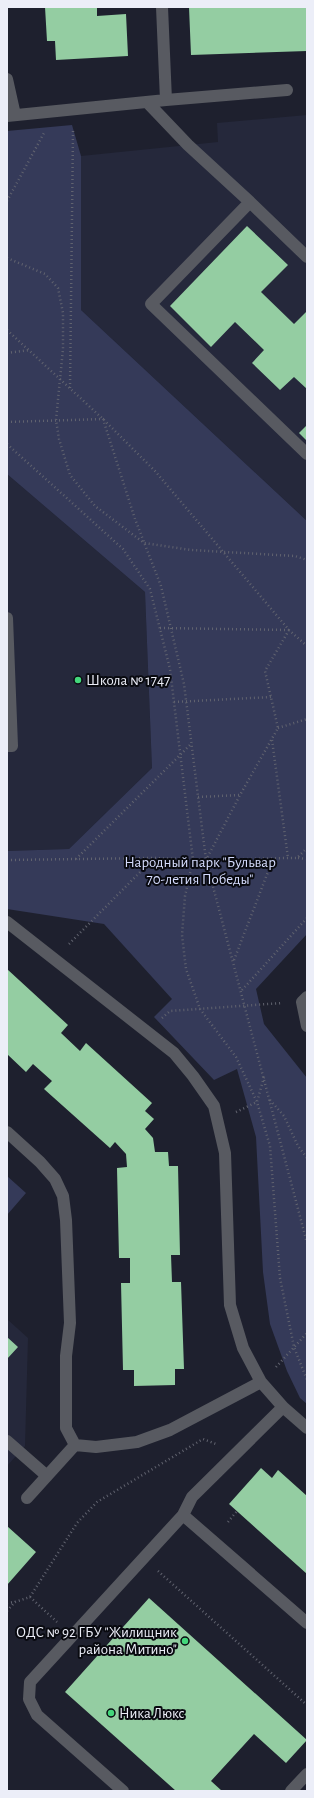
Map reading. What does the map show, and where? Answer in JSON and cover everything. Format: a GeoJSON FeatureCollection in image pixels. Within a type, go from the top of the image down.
{"type":"FeatureCollection","features":[{"type":"Feature","properties":{"kind":"lane"},"geometry":{"type":"LineString","coordinates":[[162,7],[166,100]]}},
{"type":"Feature","properties":{"kind":"lane"},"geometry":{"type":"LineString","coordinates":[[7,79],[11,115],[286,90]]}},
{"type":"Feature","properties":{"kind":"lane"},"geometry":{"type":"LineString","coordinates":[[146,102],[188,145],[307,257]]}},
{"type":"Feature","properties":{"kind":"lane"},"geometry":{"type":"LineString","coordinates":[[250,202],[151,304],[307,454]]}},
{"type":"Feature","properties":{"kind":"lane"},"geometry":{"type":"LineString","coordinates":[[7,618],[12,746],[7,746]]}},
{"type":"Feature","properties":{"kind":"lane"},"geometry":{"type":"LineString","coordinates":[[7,922],[174,1053],[193,1076],[214,1106],[225,1153],[230,1305],[243,1348],[261,1382],[283,1407],[307,1428]]}},
{"type":"Feature","properties":{"kind":"lane"},"geometry":{"type":"LineString","coordinates":[[305,999],[307,1026]]}},
{"type":"Feature","properties":{"kind":"lane"},"geometry":{"type":"LineString","coordinates":[[7,1132],[40,1162],[55,1179],[63,1196],[66,1220],[70,1323],[66,1356],[66,1428],[75,1445]]}},
{"type":"Feature","properties":{"kind":"lane"},"geometry":{"type":"LineString","coordinates":[[75,1445],[96,1447],[137,1442],[170,1430],[261,1382]]}},
{"type":"Feature","properties":{"kind":"lane"},"geometry":{"type":"LineString","coordinates":[[123,1791],[37,1715],[29,1699],[30,1682],[183,1515],[192,1497],[283,1407]]}},
{"type":"Feature","properties":{"kind":"lane"},"geometry":{"type":"LineString","coordinates":[[7,1441],[47,1476]]}},
{"type":"Feature","properties":{"kind":"lane"},"geometry":{"type":"LineString","coordinates":[[27,1498],[75,1445]]}},
{"type":"Feature","properties":{"kind":"lane"},"geometry":{"type":"LineString","coordinates":[[183,1515],[307,1623]]}},
{"type":"Feature","properties":{"kind":"lane"},"geometry":{"type":"LineString","coordinates":[[291,1791],[307,1774]]}},
{"type":"Feature","properties":{"kind":"path"},"geometry":{"type":"LineString","coordinates":[[70,388],[73,109]]}},
{"type":"Feature","properties":{"kind":"path"},"geometry":{"type":"LineString","coordinates":[[7,201],[44,135],[42,113]]}},
{"type":"Feature","properties":{"kind":"path"},"geometry":{"type":"LineString","coordinates":[[7,258],[45,274],[58,288],[63,313],[63,348],[56,420],[59,439],[70,475],[95,506],[144,544],[191,550],[295,556],[307,560]]}},
{"type":"Feature","properties":{"kind":"path"},"geometry":{"type":"LineString","coordinates":[[7,330],[103,419],[155,471],[289,630],[307,646]]}},
{"type":"Feature","properties":{"kind":"path"},"geometry":{"type":"LineString","coordinates":[[7,353],[30,350]]}},
{"type":"Feature","properties":{"kind":"path"},"geometry":{"type":"LineString","coordinates":[[7,422],[103,419]]}},
{"type":"Feature","properties":{"kind":"path"},"geometry":{"type":"LineString","coordinates":[[103,419],[135,519],[161,586],[184,684],[206,860],[242,990],[307,1243]]}},
{"type":"Feature","properties":{"kind":"path"},"geometry":{"type":"LineString","coordinates":[[7,444],[123,549],[150,589],[170,669],[194,860],[185,896],[182,935],[186,969],[200,1009],[236,1057],[257,1102],[270,1146],[280,1278],[294,1348],[307,1380]]}},
{"type":"Feature","properties":{"kind":"path"},"geometry":{"type":"LineString","coordinates":[[160,628],[289,630]]}},
{"type":"Feature","properties":{"kind":"path"},"geometry":{"type":"LineString","coordinates":[[206,860],[240,795],[278,728],[265,671],[289,630]]}},
{"type":"Feature","properties":{"kind":"path"},"geometry":{"type":"LineString","coordinates":[[174,702],[271,697]]}},
{"type":"Feature","properties":{"kind":"path"},"geometry":{"type":"LineString","coordinates":[[278,728],[307,718]]}},
{"type":"Feature","properties":{"kind":"path"},"geometry":{"type":"LineString","coordinates":[[272,739],[288,858]]}},
{"type":"Feature","properties":{"kind":"path"},"geometry":{"type":"LineString","coordinates":[[76,859],[192,743]]}},
{"type":"Feature","properties":{"kind":"path"},"geometry":{"type":"LineString","coordinates":[[198,797],[240,795]]}},
{"type":"Feature","properties":{"kind":"path"},"geometry":{"type":"LineString","coordinates":[[297,858],[307,848]]}},
{"type":"Feature","properties":{"kind":"path"},"geometry":{"type":"LineString","coordinates":[[55,959],[153,858]]}},
{"type":"Feature","properties":{"kind":"path"},"geometry":{"type":"LineString","coordinates":[[7,860],[153,858],[194,860],[273,858],[307,859]]}},
{"type":"Feature","properties":{"kind":"path"},"geometry":{"type":"LineString","coordinates":[[233,961],[273,858]]}},
{"type":"Feature","properties":{"kind":"path"},"geometry":{"type":"LineString","coordinates":[[242,990],[307,918]]}},
{"type":"Feature","properties":{"kind":"path"},"geometry":{"type":"LineString","coordinates":[[147,1032],[170,1011],[246,1006],[305,999]]}},
{"type":"Feature","properties":{"kind":"path"},"geometry":{"type":"LineString","coordinates":[[217,1121],[257,1102],[264,1077]]}},
{"type":"Feature","properties":{"kind":"path"},"geometry":{"type":"LineString","coordinates":[[269,1098],[284,1116],[298,1146],[307,1158]]}},
{"type":"Feature","properties":{"kind":"path"},"geometry":{"type":"LineString","coordinates":[[261,1382],[307,1334]]}},
{"type":"Feature","properties":{"kind":"path"},"geometry":{"type":"LineString","coordinates":[[7,1603],[30,1597],[77,1523],[97,1502],[203,1440],[238,1451]]}},
{"type":"Feature","properties":{"kind":"path"},"geometry":{"type":"LineString","coordinates":[[228,1522],[237,1511]]}},
{"type":"Feature","properties":{"kind":"path"},"geometry":{"type":"LineString","coordinates":[[143,1558],[307,1705]]}},
{"type":"Feature","properties":{"kind":"path"},"geometry":{"type":"LineString","coordinates":[[30,1597],[46,1612]]}},
{"type":"Feature","properties":{"kind":"path"},"geometry":{"type":"LineString","coordinates":[[7,1611],[15,1602]]}},
{"type":"Feature","properties":{"kind":"shaded area"},"geometry":{"type":"Polygon","coordinates":[[[307,115],[307,521],[81,310],[81,156],[218,142],[217,123],[307,115]]]}},
{"type":"Feature","properties":{"kind":"shaded area","name":"Школа № 1747"},"geometry":{"type":"Polygon","coordinates":[[[7,474],[145,592],[152,768],[69,849],[7,851],[7,474]]]}},
{"type":"Feature","properties":{"kind":"shaded area"},"geometry":{"type":"Polygon","coordinates":[[[7,1319],[28,1338],[25,1446],[7,1466],[7,1319]]]}},
{"type":"Feature","properties":{"kind":"green space","name":"Народный парк \"Бульвар 70-летия Победы\""},"geometry":{"type":"Polygon","coordinates":[[[72,125],[81,156],[81,310],[307,521],[307,934],[256,989],[264,1024],[307,1078],[307,1404],[300,1398],[287,1371],[270,1324],[263,1272],[256,1137],[237,1069],[214,1080],[154,1017],[172,999],[104,924],[7,909],[7,851],[69,849],[152,768],[145,592],[7,474],[7,131],[72,125]]]}},
{"type":"Feature","properties":{"kind":"green space"},"geometry":{"type":"Polygon","coordinates":[[[7,1176],[26,1193],[7,1215],[7,1176]]]}},
{"type":"Feature","properties":{"kind":"building"},"geometry":{"type":"Polygon","coordinates":[[[45,7],[97,7],[97,16],[126,14],[128,56],[56,60],[55,41],[47,41],[45,7]]]}},
{"type":"Feature","properties":{"kind":"building"},"geometry":{"type":"Polygon","coordinates":[[[189,7],[307,7],[307,51],[191,55],[189,7]]]}},
{"type":"Feature","properties":{"kind":"building"},"geometry":{"type":"Polygon","coordinates":[[[247,226],[288,265],[261,292],[294,324],[307,311],[307,389],[294,377],[280,390],[252,363],[264,350],[235,322],[211,347],[170,306],[247,226]]]}},
{"type":"Feature","properties":{"kind":"building"},"geometry":{"type":"Polygon","coordinates":[[[307,425],[307,441],[299,433],[307,425]]]}},
{"type":"Feature","properties":{"kind":"building"},"geometry":{"type":"Polygon","coordinates":[[[7,969],[68,1025],[61,1033],[80,1051],[86,1043],[152,1103],[145,1111],[154,1119],[145,1129],[153,1138],[155,1152],[168,1152],[169,1166],[178,1166],[180,1255],[171,1255],[172,1282],[181,1282],[184,1369],[175,1369],[175,1385],[134,1386],[134,1370],[123,1370],[121,1283],[130,1283],[130,1258],[119,1258],[117,1168],[127,1167],[126,1154],[115,1142],[110,1148],[44,1089],[52,1081],[33,1064],[26,1072],[7,1054],[7,969]]]}},
{"type":"Feature","properties":{"kind":"building"},"geometry":{"type":"Polygon","coordinates":[[[7,1337],[18,1347],[7,1359],[7,1337]]]}},
{"type":"Feature","properties":{"kind":"building"},"geometry":{"type":"Polygon","coordinates":[[[261,1468],[272,1478],[278,1470],[307,1496],[307,1574],[229,1504],[261,1468]]]}},
{"type":"Feature","properties":{"kind":"building"},"geometry":{"type":"Polygon","coordinates":[[[7,1526],[36,1552],[7,1585],[7,1526]]]}},
{"type":"Feature","properties":{"kind":"building"},"geometry":{"type":"Polygon","coordinates":[[[149,1598],[307,1740],[286,1763],[254,1734],[211,1781],[222,1791],[176,1791],[65,1692],[149,1598]]]}},
{"type":"Feature","properties":{"kind":"place","name":"Школа № 1747"},"geometry":{"type":"Point","coordinates":[78,680]}},
{"type":"Feature","properties":{"kind":"place","name":"ОДС № 92 ГБУ \"Жилищник района Митино\""},"geometry":{"type":"Point","coordinates":[185,1641]}},
{"type":"Feature","properties":{"kind":"place","name":"Ника Люкс"},"geometry":{"type":"Point","coordinates":[111,1713]}}]}
